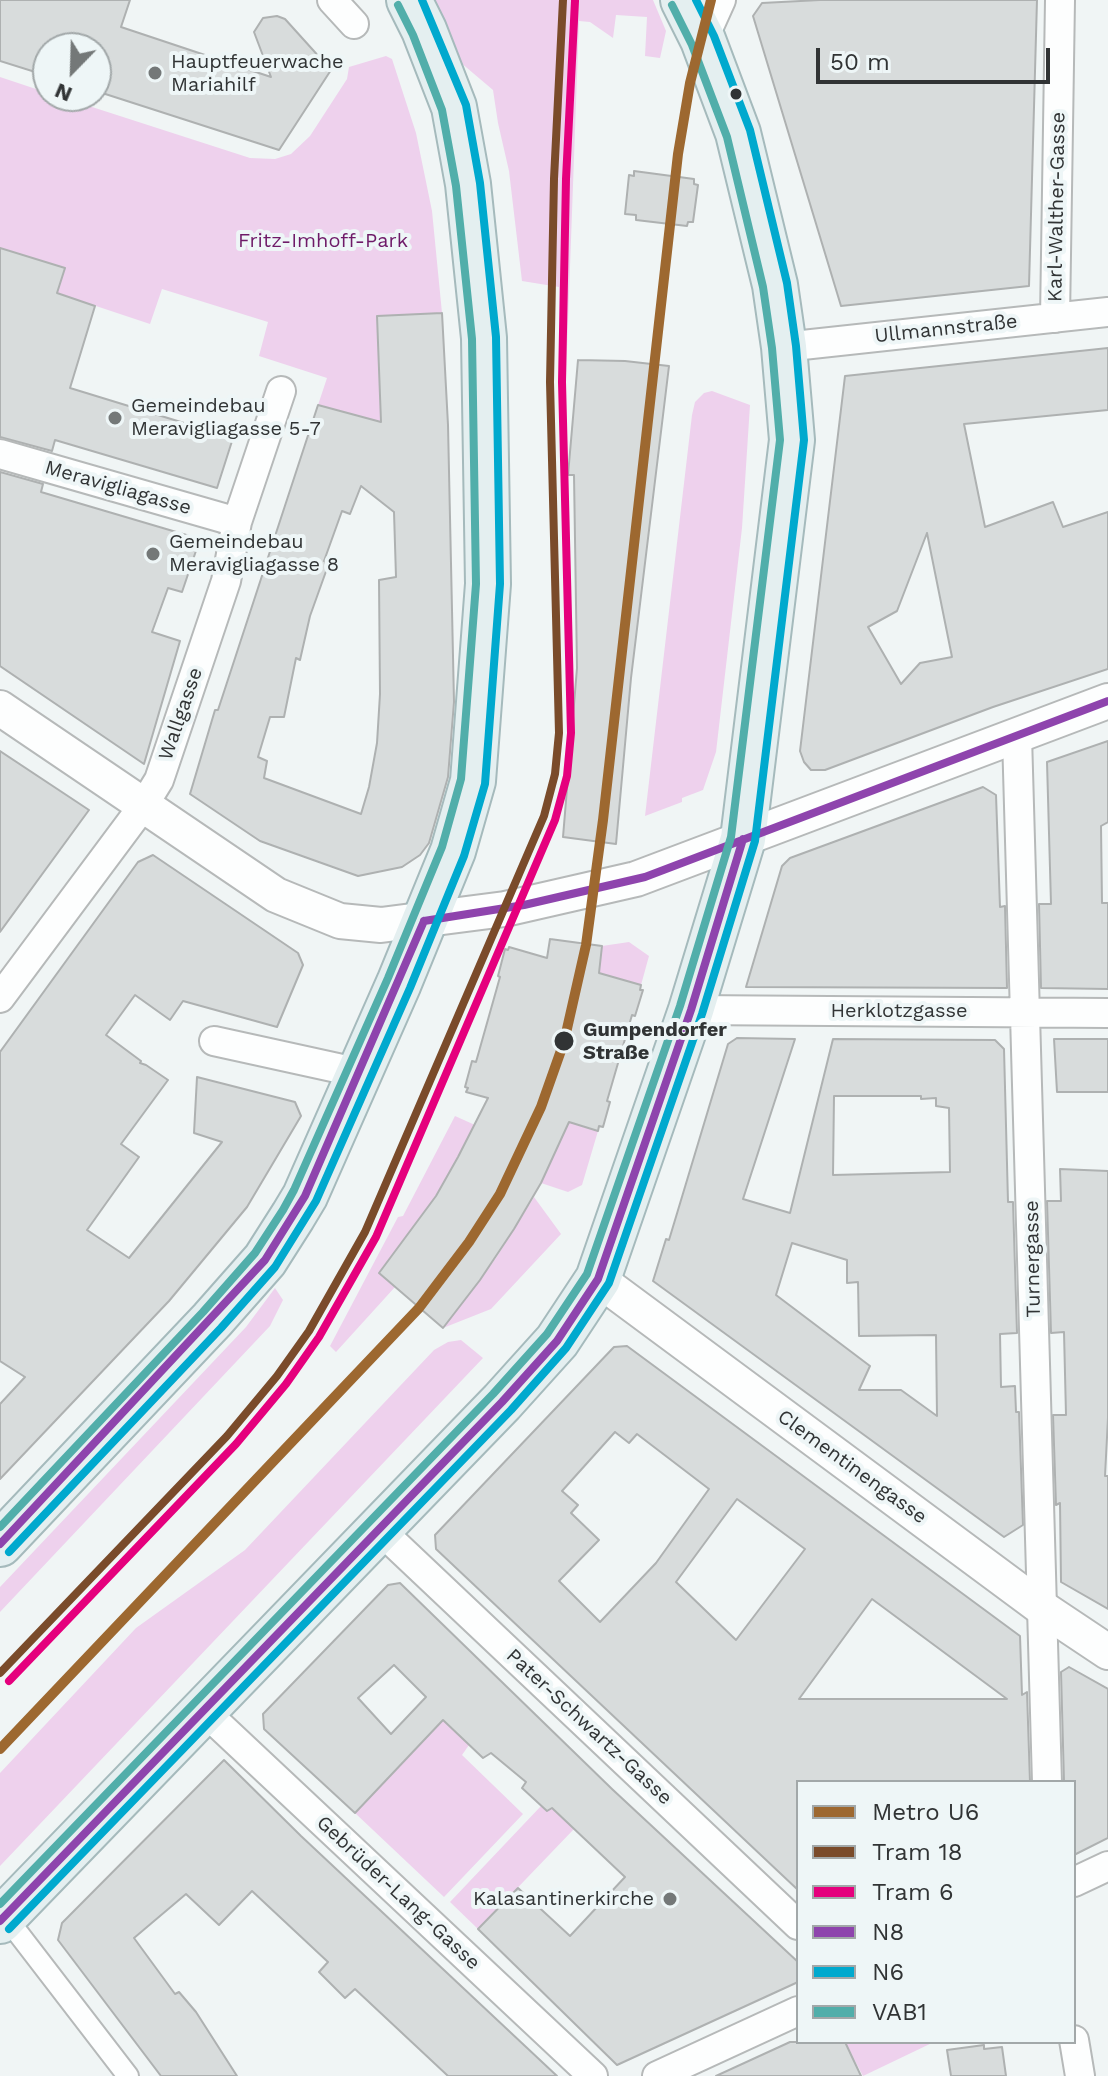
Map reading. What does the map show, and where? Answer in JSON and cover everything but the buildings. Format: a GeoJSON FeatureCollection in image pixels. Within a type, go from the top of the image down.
{"type":"FeatureCollection","features":[{"type":"Feature","properties":{"kind":"main road"},"geometry":{"type":"LineString","coordinates":[[0,1544],[265,1260],[305,1196],[453,851],[473,781],[488,584],[484,338],[468,184],[454,107],[409,0]]}},
{"type":"Feature","properties":{"kind":"main road"},"geometry":{"type":"LineString","coordinates":[[3,1918],[502,1402],[557,1341],[598,1279],[691,1010],[743,839],[792,440],[775,285],[738,133],[703,40],[683,0]]}},
{"type":"Feature","properties":{"kind":"street"},"geometry":{"type":"LineString","coordinates":[[332,0],[354,24]]}},
{"type":"Feature","properties":{"kind":"street"},"geometry":{"type":"LineString","coordinates":[[703,40],[721,0]]}},
{"type":"Feature","properties":{"kind":"street","name":"Karl-Walther-Gasse"},"geometry":{"type":"LineString","coordinates":[[1055,318],[1060,0]]}},
{"type":"Feature","properties":{"kind":"street","name":"Ullmannstraße"},"geometry":{"type":"LineString","coordinates":[[784,347],[1108,312]]}},
{"type":"Feature","properties":{"kind":"street","name":"Wallgasse"},"geometry":{"type":"LineString","coordinates":[[1,994],[143,806],[159,780],[226,581],[237,522],[281,391]]}},
{"type":"Feature","properties":{"kind":"street","name":"Meravigliagasse"},"geometry":{"type":"LineString","coordinates":[[0,454],[237,522]]}},
{"type":"Feature","properties":{"kind":"street"},"geometry":{"type":"LineString","coordinates":[[0,708],[276,895],[340,921],[381,925],[524,905],[633,880],[1108,701]]}},
{"type":"Feature","properties":{"kind":"street","name":"Turnergasse"},"geometry":{"type":"LineString","coordinates":[[1017,736],[1047,1780]]}},
{"type":"Feature","properties":{"kind":"street","name":"Herklotzgasse"},"geometry":{"type":"LineString","coordinates":[[691,1010],[1108,1013]]}},
{"type":"Feature","properties":{"kind":"street"},"geometry":{"type":"LineString","coordinates":[[214,1041],[360,1073]]}},
{"type":"Feature","properties":{"kind":"street","name":"Clementinengasse"},"geometry":{"type":"LineString","coordinates":[[598,1279],[1042,1608],[1108,1652]]}},
{"type":"Feature","properties":{"kind":"street","name":"Pater-Schwartz-Gasse"},"geometry":{"type":"LineString","coordinates":[[379,1529],[796,1923]]}},
{"type":"Feature","properties":{"kind":"street","name":"Gebrüder-Lang-Gasse"},"geometry":{"type":"LineString","coordinates":[[203,1710],[593,2076]]}},
{"type":"Feature","properties":{"kind":"street"},"geometry":{"type":"LineString","coordinates":[[1076,1881],[1108,1866]]}},
{"type":"Feature","properties":{"kind":"street"},"geometry":{"type":"LineString","coordinates":[[3,1918],[128,2076]]}},
{"type":"Feature","properties":{"kind":"street"},"geometry":{"type":"LineString","coordinates":[[657,2076],[796,2012]]}},
{"type":"Feature","properties":{"kind":"street"},"geometry":{"type":"LineString","coordinates":[[1075,2044],[1080,2076]]}},
{"type":"Feature","properties":{"kind":"green space"},"geometry":{"type":"Polygon","coordinates":[[[435,0],[653,0],[666,31],[660,58],[645,56],[647,17],[616,15],[613,38],[590,22],[579,21],[565,404],[560,403],[559,287],[522,281],[509,171],[493,90],[460,62],[435,0]]]}},
{"type":"Feature","properties":{"kind":"green space","name":"Fritz-Imhoff-Park"},"geometry":{"type":"Polygon","coordinates":[[[386,56],[392,59],[416,133],[432,211],[442,313],[377,317],[382,423],[318,405],[327,378],[259,356],[268,322],[162,289],[150,324],[57,293],[65,268],[0,248],[0,77],[32,88],[32,112],[108,112],[250,158],[275,159],[291,154],[310,136],[347,79],[349,67],[386,56]]]}},
{"type":"Feature","properties":{"kind":"green space"},"geometry":{"type":"Polygon","coordinates":[[[712,391],[750,405],[742,528],[716,752],[703,790],[645,816],[692,415],[695,402],[704,393],[712,391]]]}},
{"type":"Feature","properties":{"kind":"green space"},"geometry":{"type":"Polygon","coordinates":[[[629,942],[649,956],[641,985],[598,977],[602,946],[629,942]]]}},
{"type":"Feature","properties":{"kind":"green space"},"geometry":{"type":"Polygon","coordinates":[[[455,1116],[475,1125],[436,1196],[379,1273],[395,1287],[336,1352],[330,1346],[455,1116]]]}},
{"type":"Feature","properties":{"kind":"green space"},"geometry":{"type":"Polygon","coordinates":[[[571,1118],[576,1124],[598,1131],[582,1185],[568,1192],[541,1183],[571,1118]]]}},
{"type":"Feature","properties":{"kind":"green space"},"geometry":{"type":"Polygon","coordinates":[[[534,1197],[561,1234],[491,1309],[443,1328],[496,1258],[534,1197]]]}},
{"type":"Feature","properties":{"kind":"green space"},"geometry":{"type":"Polygon","coordinates":[[[275,1288],[283,1300],[270,1326],[0,1612],[0,1587],[246,1327],[275,1288]]]}},
{"type":"Feature","properties":{"kind":"green space"},"geometry":{"type":"Polygon","coordinates":[[[461,1340],[483,1358],[0,1866],[0,1773],[136,1628],[245,1550],[434,1350],[448,1342],[461,1340]]]}},
{"type":"Feature","properties":{"kind":"green space"},"geometry":{"type":"Polygon","coordinates":[[[447,1715],[469,1745],[462,1755],[523,1814],[444,1897],[355,1813],[447,1715]]]}},
{"type":"Feature","properties":{"kind":"green space"},"geometry":{"type":"Polygon","coordinates":[[[541,1806],[547,1811],[552,1808],[574,1829],[478,1929],[450,1902],[541,1806]]]}},
{"type":"Feature","properties":{"kind":"green space"},"geometry":{"type":"Polygon","coordinates":[[[846,2044],[930,2044],[863,2076],[846,2044]]]}},
{"type":"Feature","properties":{"kind":"metro line","name":"U6"},"geometry":{"type":"LineString","coordinates":[[0,1749],[419,1308],[469,1242],[500,1194],[541,1107],[564,1042],[586,945],[603,820],[678,154],[690,83],[711,0]]}},
{"type":"Feature","properties":{"kind":"tram line","name":"18"},"geometry":{"type":"LineString","coordinates":[[0,1673],[227,1436],[277,1376],[309,1331],[365,1232],[544,816],[555,774],[559,733],[550,382],[554,179],[563,0]]}},
{"type":"Feature","properties":{"kind":"tram line","name":"6"},"geometry":{"type":"LineString","coordinates":[[9,1681],[236,1444],[286,1384],[319,1337],[376,1237],[555,820],[567,776],[571,733],[562,382],[566,179],[575,1]]}},
{"type":"Feature","properties":{"kind":"transit line","name":"N6"},"geometry":{"type":"LineString","coordinates":[[9,1552],[221,1328],[275,1267],[303,1222],[316,1201],[410,988],[464,856],[485,784],[500,584],[496,337],[480,183],[466,105],[422,0]]}},
{"type":"Feature","properties":{"kind":"transit line","name":"N6"},"geometry":{"type":"LineString","coordinates":[[9,1929],[511,1410],[566,1348],[609,1283],[702,1014],[755,841],[804,440],[787,283],[750,130],[714,36],[696,0]]}},
{"type":"Feature","properties":{"kind":"transit line","name":"VAB1"},"geometry":{"type":"LineString","coordinates":[[0,1527],[203,1312],[255,1253],[283,1210],[388,978],[442,847],[461,779],[476,584],[472,339],[456,186],[442,110],[398,5]]}},
{"type":"Feature","properties":{"kind":"transit line","name":"VAB1"},"geometry":{"type":"LineString","coordinates":[[0,1904],[493,1394],[547,1334],[587,1274],[680,1006],[731,837],[780,440],[763,287],[727,137],[692,45],[672,5]]}},
{"type":"Feature","properties":{"kind":"transit line","name":"N8"},"geometry":{"type":"LineString","coordinates":[[424,921],[524,905],[645,877],[1108,701]]}},
{"type":"Feature","properties":{"kind":"transit line","name":"N8"},"geometry":{"type":"LineString","coordinates":[[0,1921],[502,1402],[557,1341],[598,1279],[691,1010],[743,839]]}},
{"type":"Feature","properties":{"kind":"transit line","name":"N8"},"geometry":{"type":"LineString","coordinates":[[0,1544],[265,1260],[305,1196],[424,921]]}},
{"type":"Feature","properties":{"kind":"place","name":"Hauptfeuerwache Mariahilf"},"geometry":{"type":"Point","coordinates":[155,73]}},
{"type":"Feature","properties":{"kind":"place","name":"Gemeindebau Meravigliagasse 5-7"},"geometry":{"type":"Point","coordinates":[115,418]}},
{"type":"Feature","properties":{"kind":"place","name":"Gemeindebau Meravigliagasse 8"},"geometry":{"type":"Point","coordinates":[153,554]}},
{"type":"Feature","properties":{"kind":"place","name":"Gumpendorfer Straße"},"geometry":{"type":"Point","coordinates":[564,1041]}},
{"type":"Feature","properties":{"kind":"place","name":"Kalasantinerkirche"},"geometry":{"type":"Point","coordinates":[670,1899]}}]}
